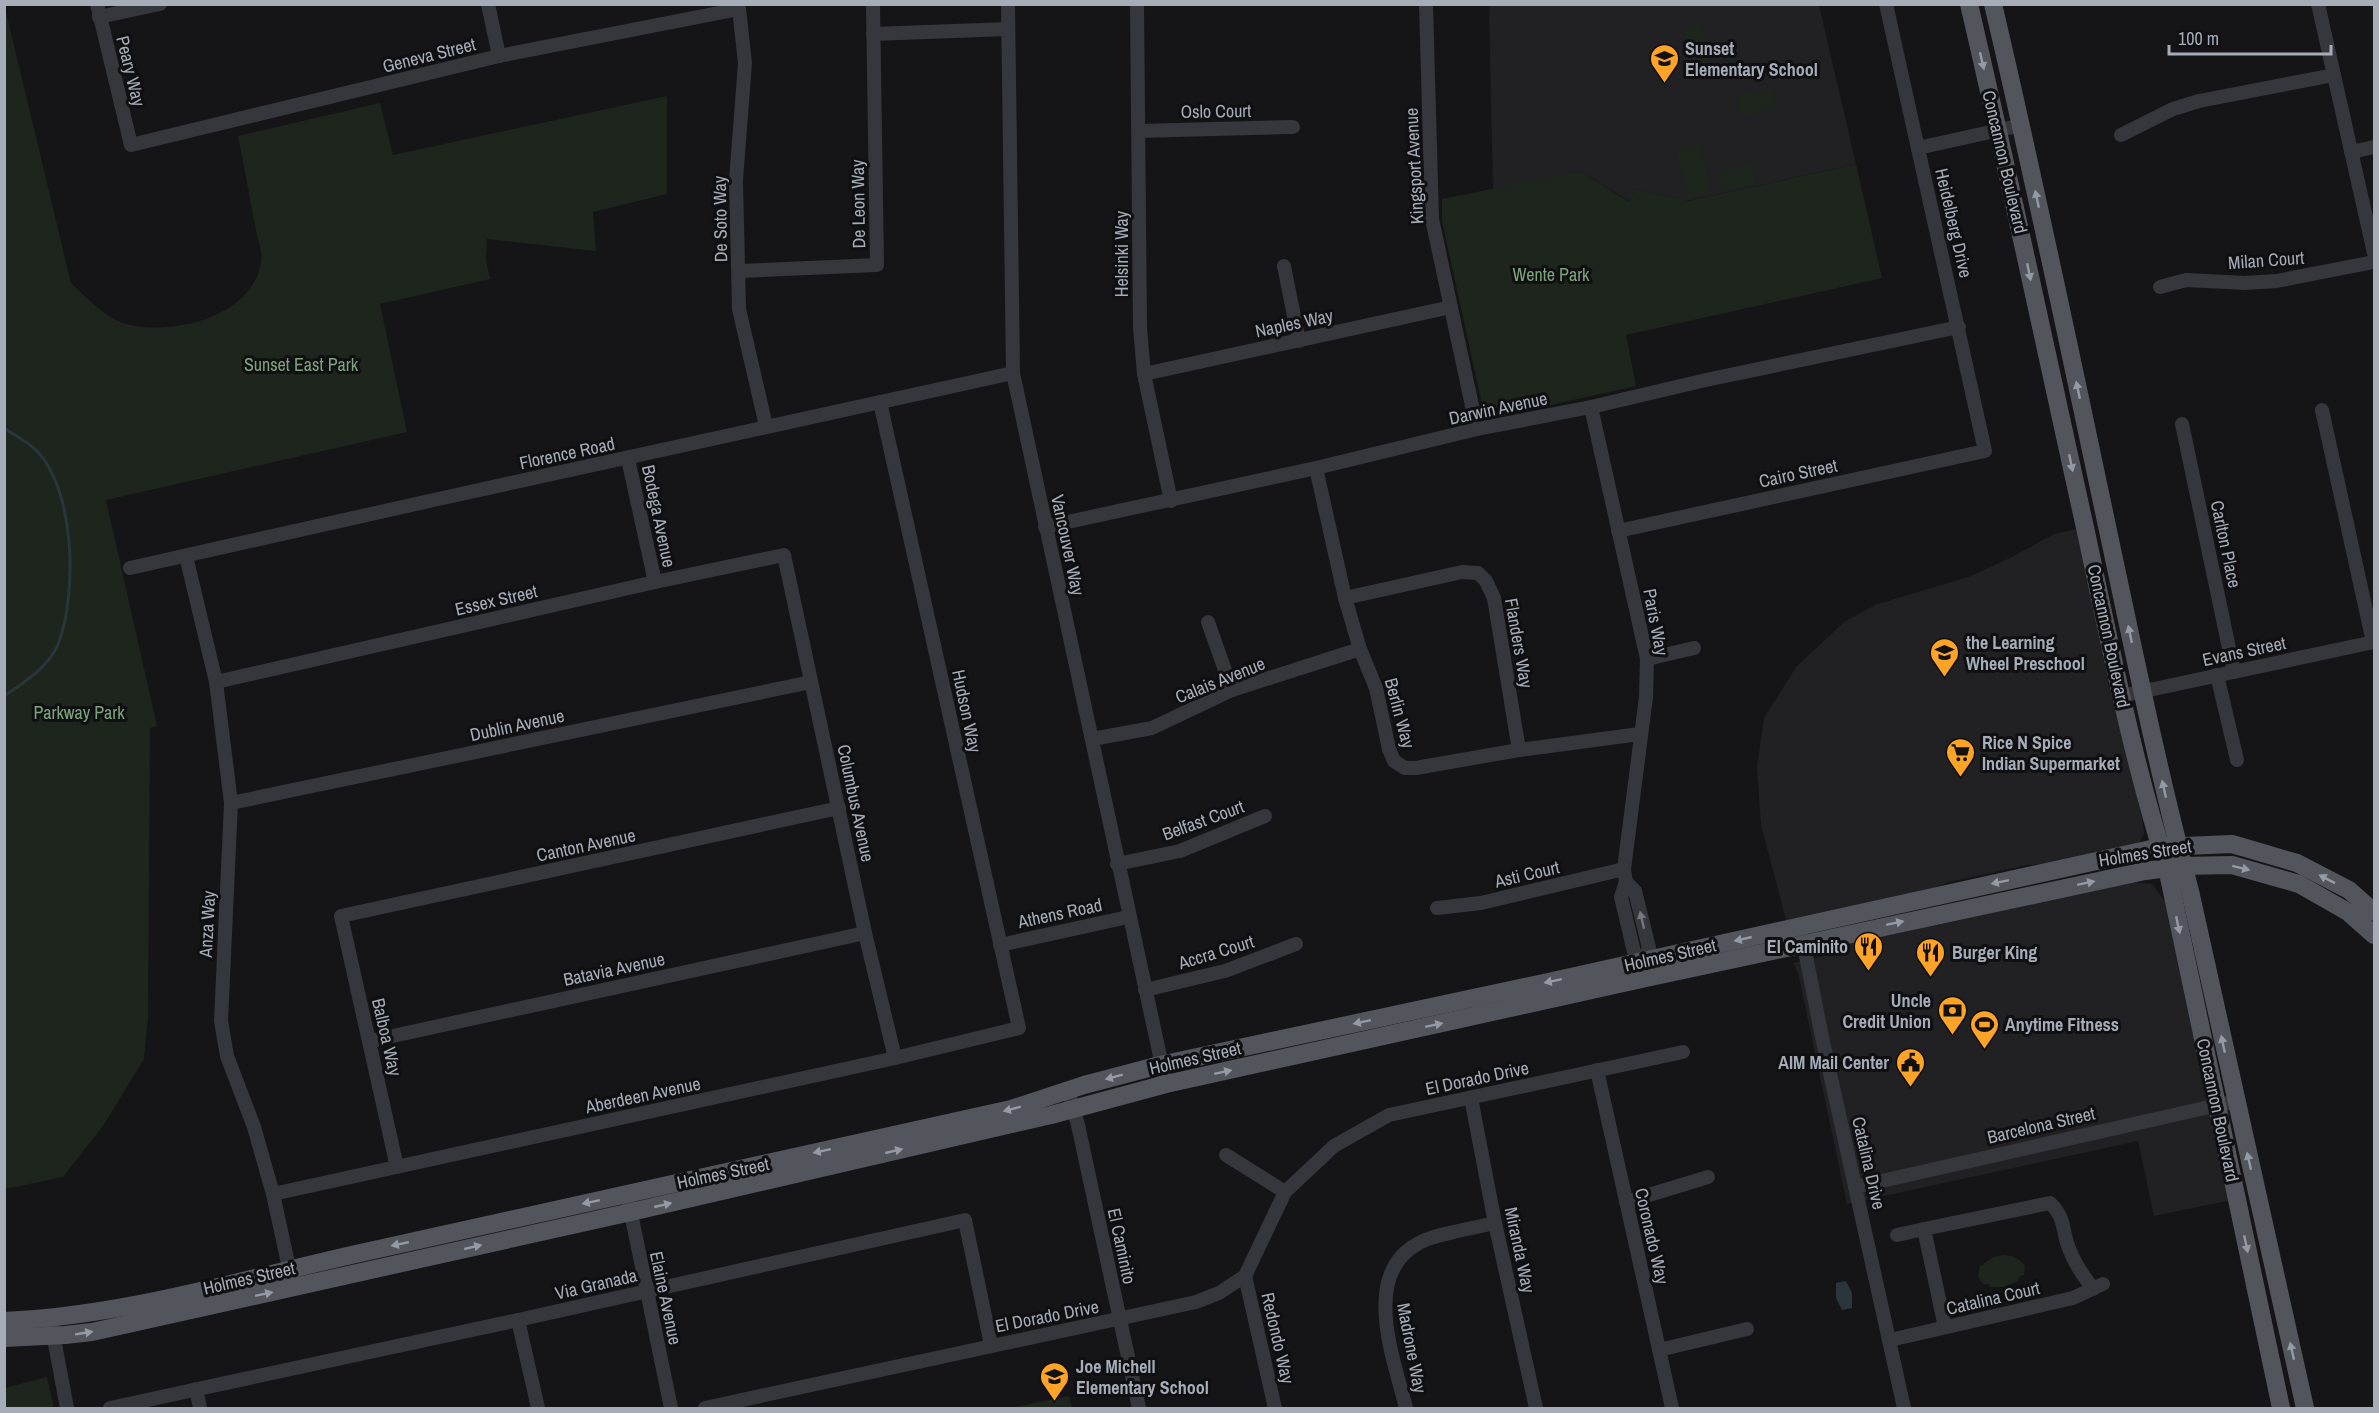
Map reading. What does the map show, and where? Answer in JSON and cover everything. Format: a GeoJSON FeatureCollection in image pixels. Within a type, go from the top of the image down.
{"type":"FeatureCollection","features":[{"type":"Feature","properties":{"kind":"main road","name":"Concannon Boulevard"},"geometry":{"type":"LineString","coordinates":[[1969,4],[2121,696],[2175,867],[2217,1105],[2281,1408]]}},
{"type":"Feature","properties":{"kind":"main road","name":"Concannon Boulevard"},"geometry":{"type":"LineString","coordinates":[[1993,4],[2022,126],[2142,692],[2168,847]]}},
{"type":"Feature","properties":{"kind":"main road","name":"Holmes Street"},"geometry":{"type":"LineString","coordinates":[[4,1321],[92,1332],[293,1288],[629,1203],[1071,1100],[1166,1084],[1644,970],[1800,926],[2168,847],[2232,844],[2297,863],[2349,890],[2374,912]]}},
{"type":"Feature","properties":{"kind":"main road","name":"Holmes Street"},"geometry":{"type":"LineString","coordinates":[[1071,1100],[1161,1065],[1644,970],[1804,944],[1974,906],[2175,867],[2232,866],[2299,884],[2348,912],[2374,935]]}},
{"type":"Feature","properties":{"kind":"main road","name":"Concannon Boulevard"},"geometry":{"type":"LineString","coordinates":[[2175,867],[2190,891],[2302,1408]]}},
{"type":"Feature","properties":{"kind":"main road","name":"Holmes Street"},"geometry":{"type":"LineString","coordinates":[[4,1338],[289,1268],[629,1203]]}},
{"type":"Feature","properties":{"kind":"street"},"geometry":{"type":"LineString","coordinates":[[98,11],[160,4]]}},
{"type":"Feature","properties":{"kind":"street"},"geometry":{"type":"LineString","coordinates":[[488,4],[499,56]]}},
{"type":"Feature","properties":{"kind":"street","name":"De Leon Way"},"geometry":{"type":"LineString","coordinates":[[740,271],[877,266],[873,4]]}},
{"type":"Feature","properties":{"kind":"street","name":"Vancouver Way"},"geometry":{"type":"LineString","coordinates":[[1008,4],[1012,373],[1166,1084]]}},
{"type":"Feature","properties":{"kind":"street","name":"Helsinki Way"},"geometry":{"type":"LineString","coordinates":[[1137,4],[1140,328],[1144,374],[1171,501]]}},
{"type":"Feature","properties":{"kind":"street","name":"Kingsport Avenue"},"geometry":{"type":"LineString","coordinates":[[1426,4],[1432,219],[1477,429]]}},
{"type":"Feature","properties":{"kind":"street","name":"Heidelberg Drive"},"geometry":{"type":"LineString","coordinates":[[1886,4],[1985,451]]}},
{"type":"Feature","properties":{"kind":"street"},"geometry":{"type":"LineString","coordinates":[[2318,4],[2374,253]]}},
{"type":"Feature","properties":{"kind":"street","name":"Geneva Street"},"geometry":{"type":"LineString","coordinates":[[131,145],[499,56],[739,9]]}},
{"type":"Feature","properties":{"kind":"street","name":"De Soto Way"},"geometry":{"type":"LineString","coordinates":[[739,9],[745,63],[736,180],[740,271],[739,309],[766,426]]}},
{"type":"Feature","properties":{"kind":"street","name":"Peary Way"},"geometry":{"type":"LineString","coordinates":[[98,11],[131,145]]}},
{"type":"Feature","properties":{"kind":"street"},"geometry":{"type":"LineString","coordinates":[[873,33],[1008,29]]}},
{"type":"Feature","properties":{"kind":"street"},"geometry":{"type":"LineString","coordinates":[[2121,135],[2173,109],[2190,104],[2334,75]]}},
{"type":"Feature","properties":{"kind":"street"},"geometry":{"type":"LineString","coordinates":[[1918,148],[2022,126]]}},
{"type":"Feature","properties":{"kind":"street","name":"Oslo Court"},"geometry":{"type":"LineString","coordinates":[[1139,131],[1293,127]]}},
{"type":"Feature","properties":{"kind":"street"},"geometry":{"type":"LineString","coordinates":[[2351,153],[2374,147]]}},
{"type":"Feature","properties":{"kind":"street","name":"Milan Court"},"geometry":{"type":"LineString","coordinates":[[2160,286],[2186,279],[2245,283],[2277,280],[2374,262]]}},
{"type":"Feature","properties":{"kind":"street"},"geometry":{"type":"LineString","coordinates":[[1284,266],[1299,341]]}},
{"type":"Feature","properties":{"kind":"street","name":"Naples Way"},"geometry":{"type":"LineString","coordinates":[[1144,374],[1451,307]]}},
{"type":"Feature","properties":{"kind":"street","name":"Darwin Avenue"},"geometry":{"type":"LineString","coordinates":[[1045,527],[1171,501],[1477,429],[1591,407],[1706,380],[1959,327]]}},
{"type":"Feature","properties":{"kind":"street","name":"Florence Road"},"geometry":{"type":"LineString","coordinates":[[130,568],[438,498],[628,459],[766,426],[1012,373]]}},
{"type":"Feature","properties":{"kind":"street","name":"Hudson Way"},"geometry":{"type":"LineString","coordinates":[[880,402],[1019,1028]]}},
{"type":"Feature","properties":{"kind":"street","name":"Paris Way"},"geometry":{"type":"LineString","coordinates":[[1591,407],[1647,659],[1646,697],[1621,897],[1634,952],[1644,970]]}},
{"type":"Feature","properties":{"kind":"street"},"geometry":{"type":"LineString","coordinates":[[2322,410],[2374,642]]}},
{"type":"Feature","properties":{"kind":"street","name":"Carlton Place"},"geometry":{"type":"LineString","coordinates":[[2182,424],[2234,672]]}},
{"type":"Feature","properties":{"kind":"street","name":"Cairo Street"},"geometry":{"type":"LineString","coordinates":[[1618,531],[1985,451]]}},
{"type":"Feature","properties":{"kind":"street","name":"Bodega Avenue"},"geometry":{"type":"LineString","coordinates":[[628,459],[655,582]]}},
{"type":"Feature","properties":{"kind":"street","name":"Berlin Way"},"geometry":{"type":"LineString","coordinates":[[1316,468],[1346,598],[1360,650],[1376,688],[1389,749],[1394,761],[1405,768],[1416,768],[1519,750],[1640,734]]}},
{"type":"Feature","properties":{"kind":"street","name":"Essex Street"},"geometry":{"type":"LineString","coordinates":[[216,682],[784,555]]}},
{"type":"Feature","properties":{"kind":"street","name":"Columbus Avenue"},"geometry":{"type":"LineString","coordinates":[[784,555],[865,933],[896,1058]]}},
{"type":"Feature","properties":{"kind":"street","name":"Anza Way"},"geometry":{"type":"LineString","coordinates":[[186,556],[216,682],[231,802],[221,1021],[227,1056],[254,1127],[273,1194],[293,1288]]}},
{"type":"Feature","properties":{"kind":"street","name":"Flanders Way"},"geometry":{"type":"LineString","coordinates":[[1346,598],[1462,572],[1478,573],[1486,580],[1494,598],[1519,750]]}},
{"type":"Feature","properties":{"kind":"street"},"geometry":{"type":"LineString","coordinates":[[1208,622],[1232,690]]}},
{"type":"Feature","properties":{"kind":"street","name":"Evans Street"},"geometry":{"type":"LineString","coordinates":[[2121,696],[2374,642]]}},
{"type":"Feature","properties":{"kind":"street"},"geometry":{"type":"LineString","coordinates":[[1647,659],[1694,648]]}},
{"type":"Feature","properties":{"kind":"street","name":"Calais Avenue"},"geometry":{"type":"LineString","coordinates":[[1092,739],[1152,728],[1232,690],[1360,650]]}},
{"type":"Feature","properties":{"kind":"street"},"geometry":{"type":"LineString","coordinates":[[2217,675],[2237,760]]}},
{"type":"Feature","properties":{"kind":"street","name":"Dublin Avenue"},"geometry":{"type":"LineString","coordinates":[[231,802],[811,682]]}},
{"type":"Feature","properties":{"kind":"street","name":"Canton Avenue"},"geometry":{"type":"LineString","coordinates":[[341,916],[839,808]]}},
{"type":"Feature","properties":{"kind":"street","name":"Belfast Court"},"geometry":{"type":"LineString","coordinates":[[1118,864],[1180,851],[1265,816]]}},
{"type":"Feature","properties":{"kind":"street","name":"Asti Court"},"geometry":{"type":"LineString","coordinates":[[1437,908],[1482,903],[1625,876]]}},
{"type":"Feature","properties":{"kind":"street","name":"Balboa Way"},"geometry":{"type":"LineString","coordinates":[[341,916],[397,1167]]}},
{"type":"Feature","properties":{"kind":"street","name":"Athens Road"},"geometry":{"type":"LineString","coordinates":[[1000,945],[1128,917]]}},
{"type":"Feature","properties":{"kind":"street","name":"Catalina Drive"},"geometry":{"type":"LineString","coordinates":[[1800,926],[1822,1037],[1904,1408]]}},
{"type":"Feature","properties":{"kind":"street","name":"Batavia Avenue"},"geometry":{"type":"LineString","coordinates":[[370,1041],[865,933]]}},
{"type":"Feature","properties":{"kind":"street","name":"Accra Court"},"geometry":{"type":"LineString","coordinates":[[1145,990],[1224,971],[1296,944]]}},
{"type":"Feature","properties":{"kind":"street","name":"Aberdeen Avenue"},"geometry":{"type":"LineString","coordinates":[[273,1194],[896,1058],[1019,1028]]}},
{"type":"Feature","properties":{"kind":"street","name":"El Dorado Drive"},"geometry":{"type":"LineString","coordinates":[[705,1408],[1196,1302],[1219,1293],[1245,1276],[1285,1192],[1334,1146],[1389,1115],[1683,1052]]}},
{"type":"Feature","properties":{"kind":"street","name":"Coronado Way"},"geometry":{"type":"LineString","coordinates":[[1597,1070],[1672,1408]]}},
{"type":"Feature","properties":{"kind":"street","name":"Miranda Way"},"geometry":{"type":"LineString","coordinates":[[1471,1098],[1495,1222],[1536,1408]]}},
{"type":"Feature","properties":{"kind":"street","name":"El Caminito"},"geometry":{"type":"LineString","coordinates":[[1071,1100],[1139,1408]]}},
{"type":"Feature","properties":{"kind":"street","name":"Barcelona Street"},"geometry":{"type":"LineString","coordinates":[[1855,1187],[2236,1101]]}},
{"type":"Feature","properties":{"kind":"street"},"geometry":{"type":"LineString","coordinates":[[1226,1155],[1285,1192]]}},
{"type":"Feature","properties":{"kind":"street"},"geometry":{"type":"LineString","coordinates":[[1626,1202],[1708,1177]]}},
{"type":"Feature","properties":{"kind":"street","name":"Elaine Avenue"},"geometry":{"type":"LineString","coordinates":[[629,1203],[645,1291],[671,1408]]}},
{"type":"Feature","properties":{"kind":"street","name":"Catalina Court"},"geometry":{"type":"LineString","coordinates":[[1890,1340],[2073,1298],[2098,1286],[2076,1266],[2068,1246],[2060,1213],[2050,1203],[1924,1229]]}},
{"type":"Feature","properties":{"kind":"street","name":"Via Granada"},"geometry":{"type":"LineString","coordinates":[[110,1408],[965,1220],[991,1345]]}},
{"type":"Feature","properties":{"kind":"street","name":"Madrone Way"},"geometry":{"type":"LineString","coordinates":[[1406,1408],[1386,1323],[1384,1298],[1390,1273],[1403,1253],[1420,1242],[1495,1222]]}},
{"type":"Feature","properties":{"kind":"street"},"geometry":{"type":"LineString","coordinates":[[1898,1235],[1924,1229],[1945,1327]]}},
{"type":"Feature","properties":{"kind":"street","name":"Redondo Way"},"geometry":{"type":"LineString","coordinates":[[1245,1276],[1275,1408]]}},
{"type":"Feature","properties":{"kind":"street"},"geometry":{"type":"LineString","coordinates":[[518,1320],[538,1408]]}},
{"type":"Feature","properties":{"kind":"street"},"geometry":{"type":"LineString","coordinates":[[52,1327],[67,1408]]}},
{"type":"Feature","properties":{"kind":"street"},"geometry":{"type":"LineString","coordinates":[[1659,1350],[1747,1329]]}},
{"type":"Feature","properties":{"kind":"street"},"geometry":{"type":"LineString","coordinates":[[196,1389],[200,1408]]}},
{"type":"Feature","properties":{"kind":"shaded area","name":"Sunset Elementary School"},"geometry":{"type":"Polygon","coordinates":[[[1489,5],[1819,5],[1856,164],[1687,201],[1636,189],[1629,201],[1580,171],[1493,190],[1489,5]]]}},
{"type":"Feature","properties":{"kind":"shaded area"},"geometry":{"type":"Polygon","coordinates":[[[2077,529],[2108,682],[2142,817],[2144,834],[2139,844],[2068,862],[2027,865],[1949,882],[1907,898],[1787,924],[1761,825],[1757,767],[1764,718],[1796,667],[1844,622],[1875,605],[1971,576],[2054,534],[2077,529]]]}},
{"type":"Feature","properties":{"kind":"shaded area"},"geometry":{"type":"Polygon","coordinates":[[[2132,882],[2152,884],[2168,905],[2232,1200],[2154,1216],[2138,1141],[1847,1204],[1798,972],[1793,963],[1823,956],[1830,948],[2132,882]]]}},
{"type":"Feature","properties":{"kind":"shaded area"},"geometry":{"type":"Polygon","coordinates":[[[1846,1281],[1852,1293],[1852,1308],[1842,1310],[1836,1298],[1836,1283],[1846,1281]]]}},
{"type":"Feature","properties":{"kind":"green space"},"geometry":{"type":"Polygon","coordinates":[[[5,8],[71,283],[113,319],[130,325],[169,327],[210,318],[244,296],[255,281],[261,255],[238,136],[380,103],[393,155],[667,96],[667,194],[593,212],[596,251],[487,239],[486,259],[490,279],[380,304],[407,432],[106,500],[157,726],[150,728],[148,1018],[144,1059],[103,1126],[63,1177],[5,1189],[5,8]]]}},
{"type":"Feature","properties":{"kind":"green space"},"geometry":{"type":"Polygon","coordinates":[[[1701,23],[1711,68],[1729,62],[1735,66],[1728,78],[1716,81],[1707,80],[1694,69],[1687,50],[1684,30],[1701,23]]]}},
{"type":"Feature","properties":{"kind":"green space"},"geometry":{"type":"Polygon","coordinates":[[[1772,88],[1777,108],[1740,116],[1736,95],[1772,88]]]}},
{"type":"Feature","properties":{"kind":"green space"},"geometry":{"type":"Polygon","coordinates":[[[1700,144],[1712,193],[1688,198],[1677,153],[1680,149],[1700,144]]]}},
{"type":"Feature","properties":{"kind":"green space"},"geometry":{"type":"Polygon","coordinates":[[[1751,164],[1756,184],[1721,191],[1716,172],[1751,164]]]}},
{"type":"Feature","properties":{"kind":"green space","name":"Wente Park"},"geometry":{"type":"Polygon","coordinates":[[[1856,164],[1882,278],[1626,335],[1636,386],[1497,417],[1491,417],[1483,409],[1442,221],[1442,199],[1580,171],[1628,201],[1636,189],[1688,201],[1856,164]]]}},
{"type":"Feature","properties":{"kind":"green space"},"geometry":{"type":"Polygon","coordinates":[[[2004,1255],[2021,1261],[2025,1266],[2024,1275],[2020,1276],[2018,1281],[2004,1287],[1990,1287],[1989,1284],[1983,1284],[1978,1277],[1980,1266],[1994,1257],[2004,1255]]]}},
{"type":"Feature","properties":{"kind":"green space"},"geometry":{"type":"Polygon","coordinates":[[[47,1377],[54,1408],[5,1408],[5,1388],[47,1377]]]}},
{"type":"Feature","properties":{"kind":"green space","name":"Joe Michell Elementary School"},"geometry":{"type":"Polygon","coordinates":[[[1069,1396],[1072,1408],[1011,1408],[1069,1396]]]}},
{"type":"Feature","properties":{"kind":"waterway"},"geometry":{"type":"LineString","coordinates":[[4,428],[34,448],[50,470],[66,517],[70,570],[65,621],[55,651],[36,673],[4,696]]}},
{"type":"Feature","properties":{"kind":"place","name":"Sunset Elementary School"},"geometry":{"type":"Point","coordinates":[1664,84]}},
{"type":"Feature","properties":{"kind":"place","name":"the Learning Wheel Preschool"},"geometry":{"type":"Point","coordinates":[1945,678]}},
{"type":"Feature","properties":{"kind":"place","name":"Rice N Spice Indian Supermarket"},"geometry":{"type":"Point","coordinates":[1961,778]}},
{"type":"Feature","properties":{"kind":"place","name":"El Caminito"},"geometry":{"type":"Point","coordinates":[1869,972]}},
{"type":"Feature","properties":{"kind":"place","name":"Burger King"},"geometry":{"type":"Point","coordinates":[1931,978]}},
{"type":"Feature","properties":{"kind":"place","name":"Uncle Credit Union"},"geometry":{"type":"Point","coordinates":[1952,1036]}},
{"type":"Feature","properties":{"kind":"place","name":"Anytime Fitness"},"geometry":{"type":"Point","coordinates":[1984,1050]}},
{"type":"Feature","properties":{"kind":"place","name":"AIM Mail Center"},"geometry":{"type":"Point","coordinates":[1910,1088]}},
{"type":"Feature","properties":{"kind":"place","name":"Joe Michell Elementary School"},"geometry":{"type":"Point","coordinates":[1055,1402]}},
{"type":"Feature","properties":{"kind":"park label","name":"Sunset East Park"},"geometry":{"type":"Point","coordinates":[301,364]}},
{"type":"Feature","properties":{"kind":"park label","name":"Parkway Park"},"geometry":{"type":"Point","coordinates":[79,712]}}]}
